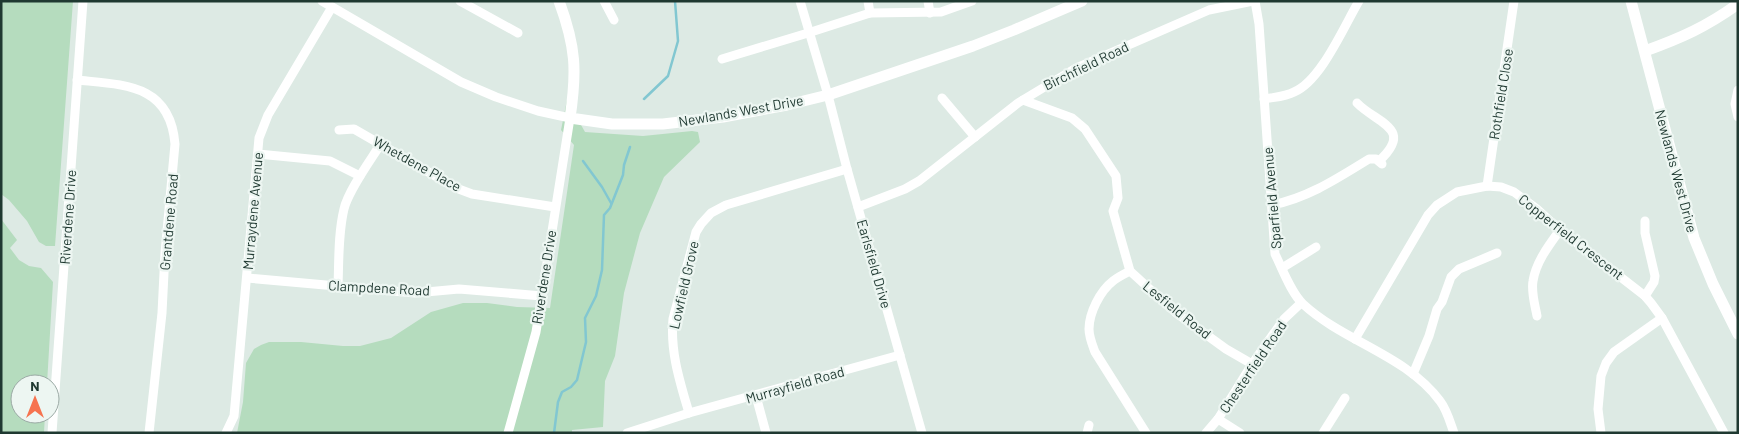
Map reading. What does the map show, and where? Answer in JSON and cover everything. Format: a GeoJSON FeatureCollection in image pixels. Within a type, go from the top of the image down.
{"type":"FeatureCollection","features":[{"type":"Feature","properties":{"kind":"street","name":"Riverdene Drive"},"geometry":{"type":"LineString","coordinates":[[52,433],[83,1]]}},
{"type":"Feature","properties":{"kind":"street","name":"Newlands West Drive"},"geometry":{"type":"LineString","coordinates":[[322,1],[461,82],[496,97],[538,111],[612,124],[663,124],[748,113],[828,95],[973,46],[1082,1]]}},
{"type":"Feature","properties":{"kind":"street"},"geometry":{"type":"LineString","coordinates":[[460,1],[518,33]]}},
{"type":"Feature","properties":{"kind":"street"},"geometry":{"type":"LineString","coordinates":[[559,1],[572,41],[574,60],[574,86],[570,118]]}},
{"type":"Feature","properties":{"kind":"street"},"geometry":{"type":"LineString","coordinates":[[604,1],[614,20]]}},
{"type":"Feature","properties":{"kind":"street","name":"Earlsfield Drive"},"geometry":{"type":"LineString","coordinates":[[800,1],[922,433]]}},
{"type":"Feature","properties":{"kind":"street"},"geometry":{"type":"LineString","coordinates":[[868,1],[870,13]]}},
{"type":"Feature","properties":{"kind":"street"},"geometry":{"type":"LineString","coordinates":[[928,1],[930,13]]}},
{"type":"Feature","properties":{"kind":"street"},"geometry":{"type":"LineString","coordinates":[[722,59],[870,13],[941,12],[972,1]]}},
{"type":"Feature","properties":{"kind":"street","name":"Sparfield Avenue"},"geometry":{"type":"LineString","coordinates":[[1254,1],[1259,24],[1276,254],[1282,268],[1301,303],[1329,325],[1413,374],[1426,385],[1441,402],[1454,433]]}},
{"type":"Feature","properties":{"kind":"street","name":"Birchfield Road"},"geometry":{"type":"LineString","coordinates":[[858,206],[905,190],[920,181],[1023,100],[1076,68],[1209,10],[1254,1]]}},
{"type":"Feature","properties":{"kind":"street"},"geometry":{"type":"LineString","coordinates":[[1264,98],[1295,92],[1312,80],[1359,1]]}},
{"type":"Feature","properties":{"kind":"street","name":"Rothfield Close"},"geometry":{"type":"LineString","coordinates":[[1486,186],[1514,1]]}},
{"type":"Feature","properties":{"kind":"street","name":"Newlands West Drive"},"geometry":{"type":"LineString","coordinates":[[1631,1],[1694,238],[1713,284],[1738,334]]}},
{"type":"Feature","properties":{"kind":"street"},"geometry":{"type":"LineString","coordinates":[[1645,51],[1686,36],[1706,26],[1738,4]]}},
{"type":"Feature","properties":{"kind":"street","name":"Murraydene Avenue"},"geometry":{"type":"LineString","coordinates":[[226,433],[234,416],[259,138],[268,115],[332,7]]}},
{"type":"Feature","properties":{"kind":"street","name":"Grantdene Road"},"geometry":{"type":"LineString","coordinates":[[77,80],[133,87],[146,92],[162,105],[175,134],[176,144],[165,253],[162,313],[149,433]]}},
{"type":"Feature","properties":{"kind":"street"},"geometry":{"type":"LineString","coordinates":[[1738,90],[1735,104],[1738,117]]}},
{"type":"Feature","properties":{"kind":"street"},"geometry":{"type":"LineString","coordinates":[[942,98],[974,137]]}},
{"type":"Feature","properties":{"kind":"street","name":"Lesfield Road"},"geometry":{"type":"LineString","coordinates":[[1023,100],[1072,118],[1085,129],[1116,176],[1118,198],[1113,211],[1130,271],[1175,312],[1226,349],[1252,364]]}},
{"type":"Feature","properties":{"kind":"street"},"geometry":{"type":"LineString","coordinates":[[1272,205],[1304,197],[1369,160],[1376,159],[1381,163],[1391,148],[1393,136],[1390,128],[1357,103]]}},
{"type":"Feature","properties":{"kind":"street","name":"Riverdene Drive"},"geometry":{"type":"LineString","coordinates":[[508,433],[536,332],[570,118]]}},
{"type":"Feature","properties":{"kind":"street","name":"Whetdene Place"},"geometry":{"type":"LineString","coordinates":[[339,130],[354,129],[456,188],[472,194],[555,208]]}},
{"type":"Feature","properties":{"kind":"street"},"geometry":{"type":"LineString","coordinates":[[338,286],[340,236],[344,207],[360,176],[380,145]]}},
{"type":"Feature","properties":{"kind":"street"},"geometry":{"type":"LineString","coordinates":[[258,154],[330,161],[360,176]]}},
{"type":"Feature","properties":{"kind":"street","name":"Lowfield Grove"},"geometry":{"type":"LineString","coordinates":[[689,413],[679,378],[673,350],[672,334],[674,319],[697,229],[711,213],[726,205],[847,169]]}},
{"type":"Feature","properties":{"kind":"street","name":"Copperfield Crescent"},"geometry":{"type":"LineString","coordinates":[[1355,339],[1428,215],[1437,205],[1457,192],[1486,186],[1501,187],[1514,192],[1537,209],[1560,230],[1645,296],[1662,318],[1724,433]]}},
{"type":"Feature","properties":{"kind":"street"},"geometry":{"type":"LineString","coordinates":[[1645,221],[1645,233],[1655,276],[1654,282],[1645,296]]}},
{"type":"Feature","properties":{"kind":"street"},"geometry":{"type":"LineString","coordinates":[[1537,316],[1532,293],[1532,282],[1544,252],[1560,230]]}},
{"type":"Feature","properties":{"kind":"street"},"geometry":{"type":"LineString","coordinates":[[1282,268],[1316,248]]}},
{"type":"Feature","properties":{"kind":"street"},"geometry":{"type":"LineString","coordinates":[[1413,374],[1451,277],[1459,268],[1497,253]]}},
{"type":"Feature","properties":{"kind":"street"},"geometry":{"type":"LineString","coordinates":[[1130,271],[1112,282],[1100,296],[1089,328],[1095,352],[1146,433]]}},
{"type":"Feature","properties":{"kind":"street","name":"Clampdene Road"},"geometry":{"type":"LineString","coordinates":[[247,278],[415,293],[459,289],[542,296]]}},
{"type":"Feature","properties":{"kind":"street","name":"Chesterfield Road"},"geometry":{"type":"LineString","coordinates":[[1206,433],[1218,419],[1252,364],[1284,319],[1301,303]]}},
{"type":"Feature","properties":{"kind":"street"},"geometry":{"type":"LineString","coordinates":[[1601,433],[1598,409],[1601,376],[1606,363],[1614,352],[1662,318]]}},
{"type":"Feature","properties":{"kind":"street","name":"Murrayfield Road"},"geometry":{"type":"LineString","coordinates":[[627,433],[689,413],[900,355]]}},
{"type":"Feature","properties":{"kind":"street"},"geometry":{"type":"LineString","coordinates":[[756,396],[766,433]]}},
{"type":"Feature","properties":{"kind":"street"},"geometry":{"type":"LineString","coordinates":[[1323,433],[1345,398]]}},
{"type":"Feature","properties":{"kind":"street"},"geometry":{"type":"LineString","coordinates":[[1218,419],[1240,433]]}},
{"type":"Feature","properties":{"kind":"green space"},"geometry":{"type":"Polygon","coordinates":[[[1,1],[73,1],[55,246],[46,246],[39,242],[27,221],[9,200],[1,194],[1,1]]]}},
{"type":"Feature","properties":{"kind":"green space"},"geometry":{"type":"Polygon","coordinates":[[[567,100],[585,132],[643,136],[692,131],[698,132],[700,142],[664,177],[640,233],[624,293],[615,356],[605,381],[603,427],[572,430],[572,433],[237,433],[243,402],[246,363],[254,349],[261,345],[269,342],[301,342],[360,346],[391,338],[431,312],[463,303],[550,308],[574,145],[561,130],[567,100]]]}},
{"type":"Feature","properties":{"kind":"green space"},"geometry":{"type":"Polygon","coordinates":[[[1,219],[17,240],[10,248],[19,260],[29,266],[41,268],[53,282],[48,374],[10,374],[10,424],[44,424],[44,433],[1,433],[1,219]]]}},
{"type":"Feature","properties":{"kind":"waterway"},"geometry":{"type":"LineString","coordinates":[[644,99],[668,76],[678,41],[675,1]]}},
{"type":"Feature","properties":{"kind":"waterway"},"geometry":{"type":"LineString","coordinates":[[554,433],[558,402],[562,392],[571,387],[577,380],[586,342],[585,318],[596,296],[602,270],[604,215],[610,208],[623,175],[630,147]]}},
{"type":"Feature","properties":{"kind":"waterway"},"geometry":{"type":"LineString","coordinates":[[583,161],[611,203]]}}]}
